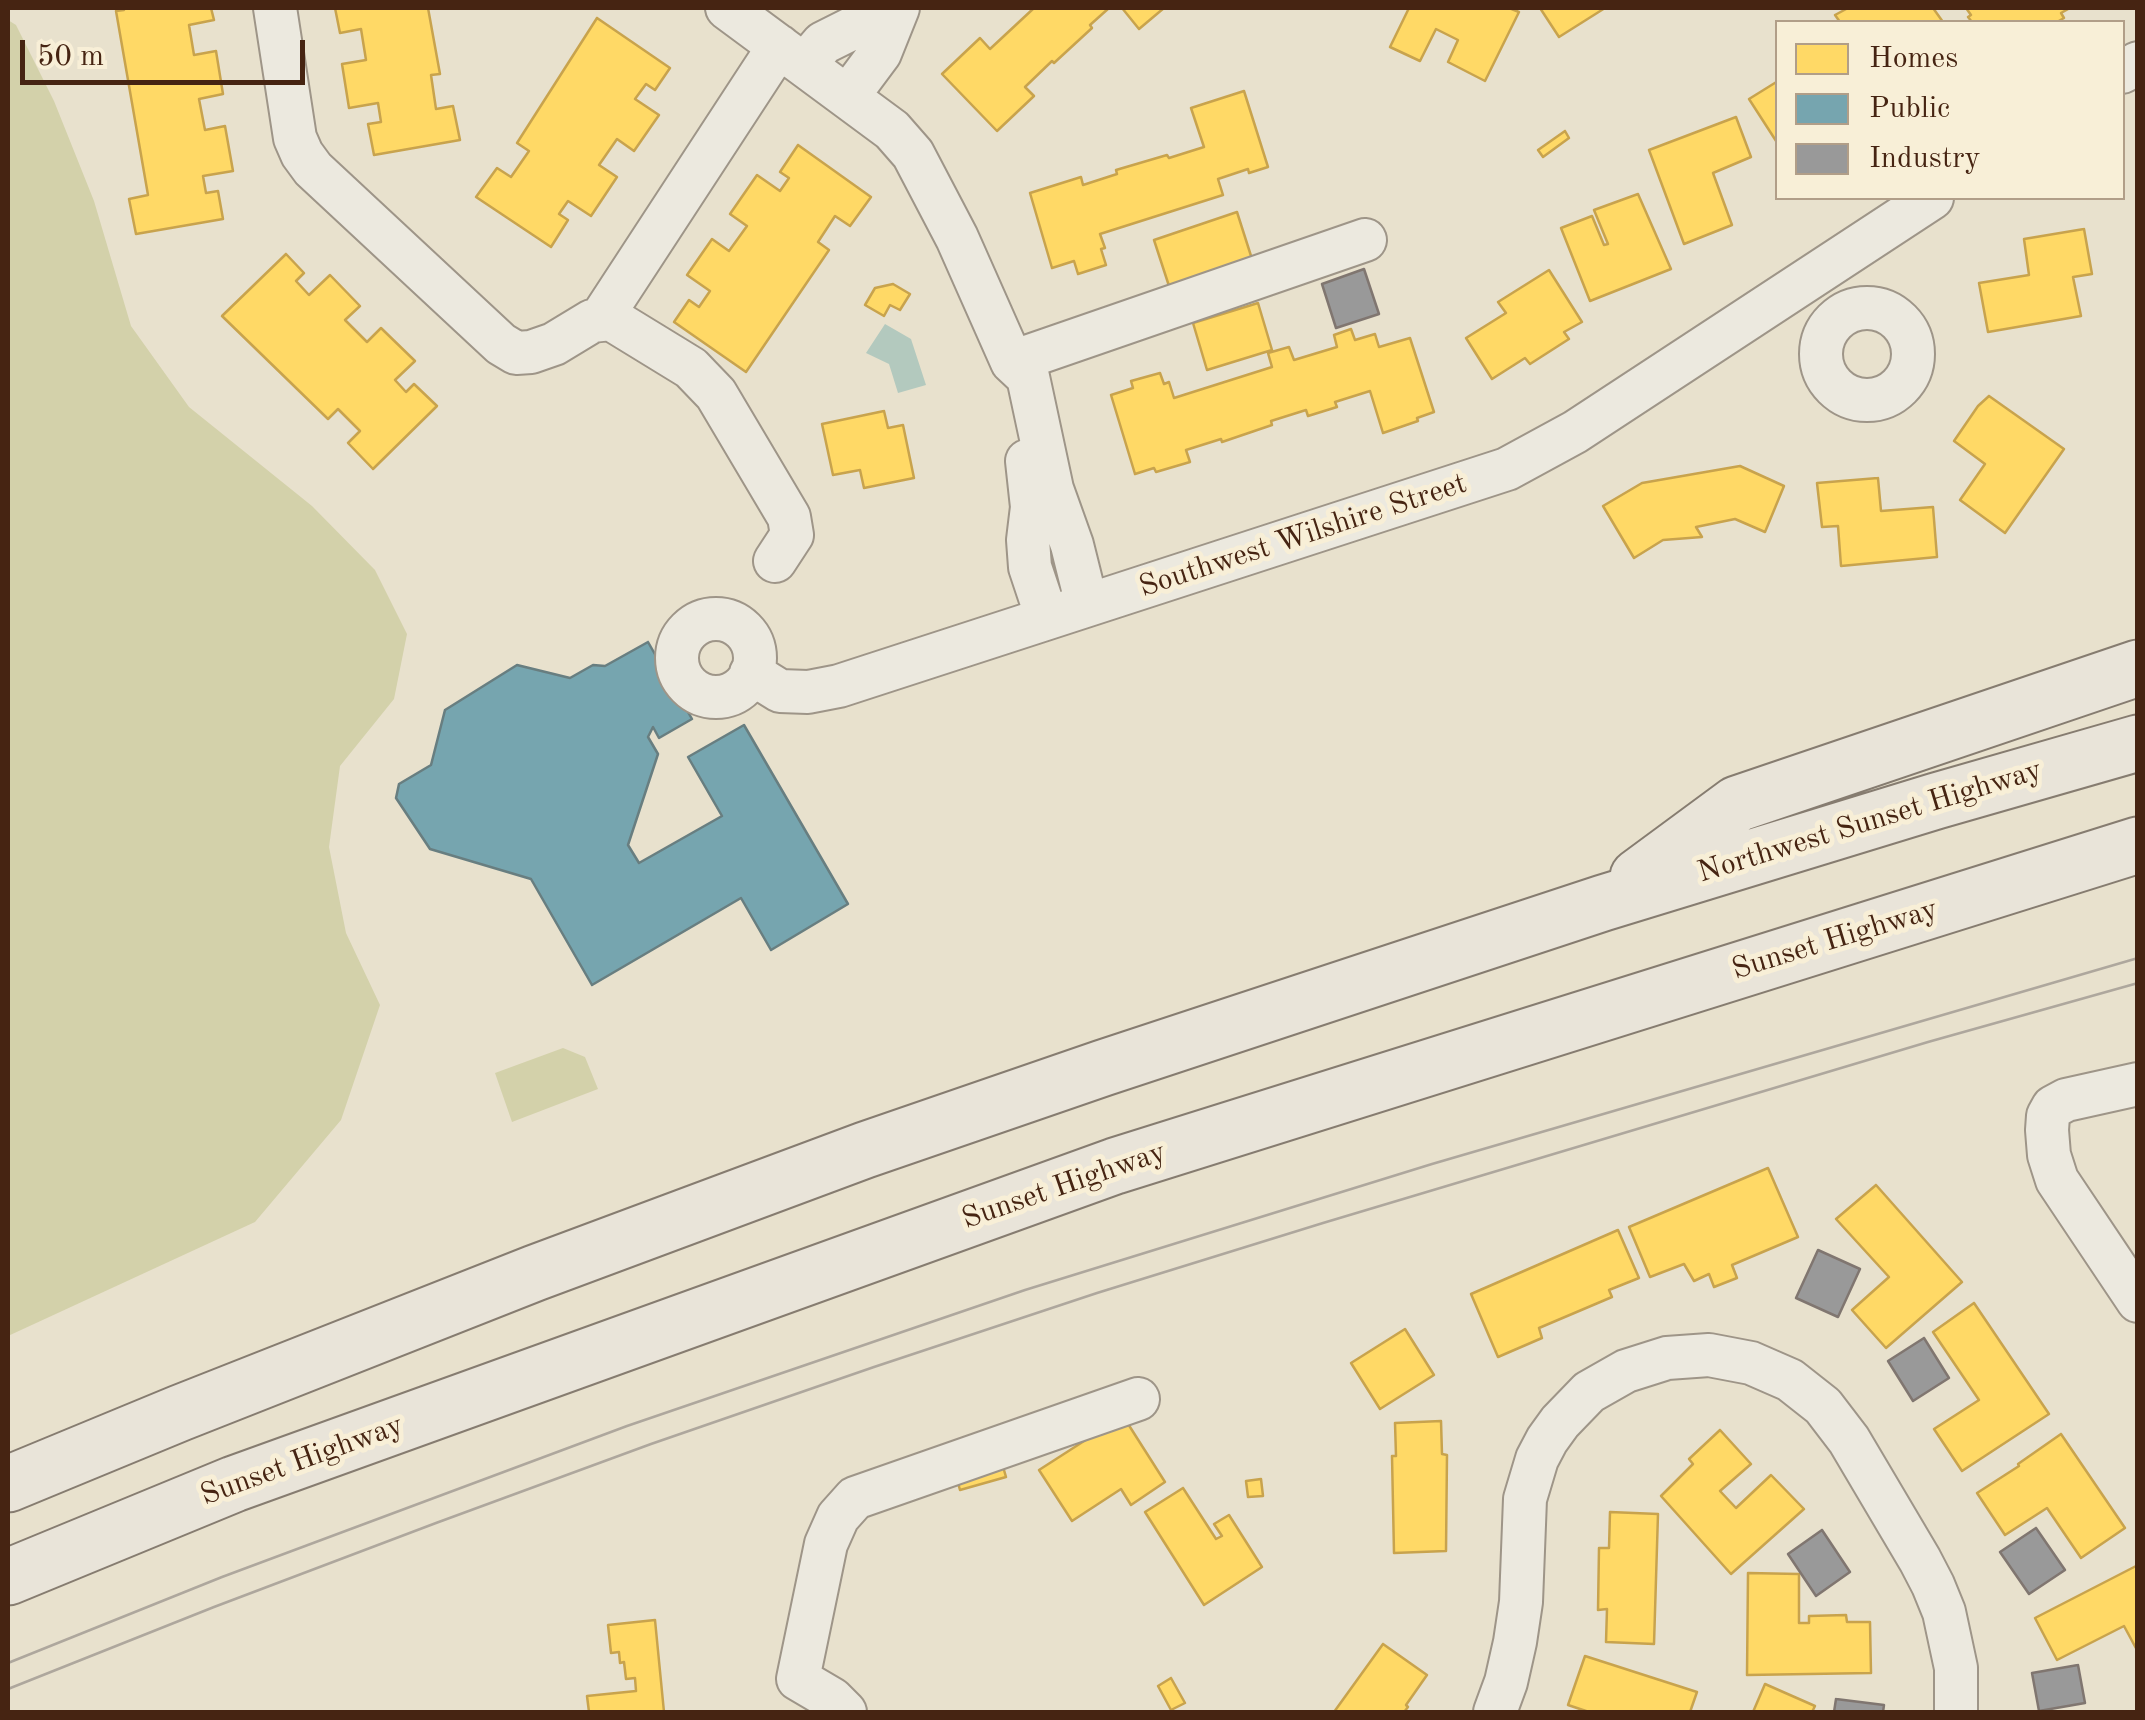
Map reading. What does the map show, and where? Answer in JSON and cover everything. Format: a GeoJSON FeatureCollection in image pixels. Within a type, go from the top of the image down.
{"type":"FeatureCollection","features":[{"type":"Feature","properties":{"kind":"highway"},"geometry":{"type":"LineString","coordinates":[[8,1484],[500,1286],[865,1150],[1603,903],[1737,804],[2138,668]]}},
{"type":"Feature","properties":{"kind":"highway","name":"Northwest Sunset Highway"},"geometry":{"type":"LineString","coordinates":[[1603,903],[2138,743]]}},
{"type":"Feature","properties":{"kind":"highway","name":"Sunset Highway"},"geometry":{"type":"LineString","coordinates":[[8,1577],[234,1484],[1115,1166],[2138,845]]}},
{"type":"Feature","properties":{"kind":"street"},"geometry":{"type":"LineString","coordinates":[[274,8],[296,138],[313,168],[501,344],[516,352],[531,352],[592,322],[611,319],[690,368],[716,394],[789,516],[792,535],[775,561]]}},
{"type":"Feature","properties":{"kind":"street"},"geometry":{"type":"LineString","coordinates":[[727,8],[892,130],[912,154],[957,238],[1012,362],[1010,382],[1030,476],[1030,567],[1067,612]]}},
{"type":"Feature","properties":{"kind":"street"},"geometry":{"type":"LineString","coordinates":[[600,320],[792,55],[896,8]]}},
{"type":"Feature","properties":{"kind":"street"},"geometry":{"type":"LineString","coordinates":[[848,96],[880,53],[896,8]]}},
{"type":"Feature","properties":{"kind":"street","name":"Southwest Wilshire Street"},"geometry":{"type":"LineString","coordinates":[[751,673],[780,692],[839,686],[1507,469],[1575,432],[1929,200]]}},
{"type":"Feature","properties":{"kind":"street"},"geometry":{"type":"LineString","coordinates":[[1012,362],[1364,240]]}},
{"type":"Feature","properties":{"kind":"street"},"geometry":{"type":"LineString","coordinates":[[1817,273],[1842,314]]}},
{"type":"Feature","properties":{"kind":"street"},"geometry":{"type":"LineString","coordinates":[[2138,1084],[2066,1100],[2052,1107],[2047,1130],[2057,1180],[2138,1301]]}},
{"type":"Feature","properties":{"kind":"street"},"geometry":{"type":"LineString","coordinates":[[1495,1712],[1516,1642],[1525,1499],[1547,1440],[1574,1406],[1607,1381],[1646,1363],[1698,1355],[1730,1358],[1771,1370],[1807,1392],[1837,1422],[1934,1586],[1952,1640],[1956,1712]]}},
{"type":"Feature","properties":{"kind":"street"},"geometry":{"type":"LineString","coordinates":[[845,1712],[832,1699],[798,1680],[826,1544],[838,1516],[855,1498],[1138,1399]]}},
{"type":"Feature","properties":{"kind":"shaded area"},"geometry":{"type":"Polygon","coordinates":[[[8,20],[16,25],[54,101],[94,201],[131,326],[189,407],[312,506],[375,570],[407,634],[394,699],[340,766],[329,847],[346,933],[380,1005],[341,1120],[255,1222],[8,1336],[8,20]]]}},
{"type":"Feature","properties":{"kind":"shaded area"},"geometry":{"type":"Polygon","coordinates":[[[885,324],[911,339],[926,385],[898,393],[889,364],[866,353],[885,324]]]}},
{"type":"Feature","properties":{"kind":"shaded area"},"geometry":{"type":"Polygon","coordinates":[[[563,1048],[585,1057],[598,1089],[512,1122],[495,1073],[563,1048]]]}},
{"type":"Feature","properties":{"kind":"building: Homes"},"geometry":{"type":"Polygon","coordinates":[[[211,8],[214,20],[189,25],[194,55],[216,51],[223,94],[199,99],[205,130],[225,126],[233,171],[203,176],[206,193],[218,191],[223,219],[136,234],[129,199],[148,195],[116,11],[211,8]]]}},
{"type":"Feature","properties":{"kind":"building: Homes"},"geometry":{"type":"Polygon","coordinates":[[[335,8],[428,8],[440,74],[431,75],[436,109],[453,106],[460,140],[374,155],[368,124],[381,122],[378,103],[349,108],[342,64],[366,60],[361,29],[340,33],[335,8]]]}},
{"type":"Feature","properties":{"kind":"building: Homes"},"geometry":{"type":"Polygon","coordinates":[[[1034,8],[1109,8],[1025,87],[1034,96],[997,131],[942,74],[980,38],[990,49],[1034,8]]]}},
{"type":"Feature","properties":{"kind":"building: Homes"},"geometry":{"type":"Polygon","coordinates":[[[1122,8],[1164,8],[1139,29],[1122,8]]]}},
{"type":"Feature","properties":{"kind":"building: Homes"},"geometry":{"type":"Polygon","coordinates":[[[1409,8],[1509,8],[1519,12],[1485,81],[1448,62],[1458,40],[1436,29],[1420,61],[1390,47],[1409,8]]]}},
{"type":"Feature","properties":{"kind":"building: Homes"},"geometry":{"type":"Polygon","coordinates":[[[1540,8],[1605,8],[1559,37],[1540,8]]]}},
{"type":"Feature","properties":{"kind":"building: Homes"},"geometry":{"type":"Polygon","coordinates":[[[1848,8],[1933,8],[1942,20],[1839,20],[1835,15],[1848,8]]]}},
{"type":"Feature","properties":{"kind":"building: Homes"},"geometry":{"type":"Polygon","coordinates":[[[1966,8],[2070,8],[2061,13],[2064,18],[2060,20],[1970,20],[1966,8]]]}},
{"type":"Feature","properties":{"kind":"building: Homes"},"geometry":{"type":"Polygon","coordinates":[[[597,18],[670,68],[655,90],[646,84],[635,99],[659,115],[634,151],[617,139],[599,165],[617,177],[591,216],[568,201],[559,214],[568,220],[551,247],[476,197],[497,168],[511,177],[529,151],[517,143],[597,18]]]}},
{"type":"Feature","properties":{"kind":"building: Homes"},"geometry":{"type":"Polygon","coordinates":[[[1775,83],[1775,139],[1749,99],[1775,83]]]}},
{"type":"Feature","properties":{"kind":"building: Homes"},"geometry":{"type":"Polygon","coordinates":[[[1244,91],[1268,167],[1218,179],[1223,195],[1100,234],[1106,265],[1078,274],[1074,261],[1052,268],[1030,193],[1081,177],[1083,185],[1117,174],[1116,170],[1204,147],[1191,108],[1244,91]]]}},
{"type":"Feature","properties":{"kind":"building: Homes"},"geometry":{"type":"Polygon","coordinates":[[[1736,117],[1751,157],[1713,173],[1732,225],[1684,244],[1649,150],[1736,117]]]}},
{"type":"Feature","properties":{"kind":"building: Homes"},"geometry":{"type":"Polygon","coordinates":[[[1565,131],[1569,138],[1543,157],[1538,150],[1565,131]]]}},
{"type":"Feature","properties":{"kind":"building: Homes"},"geometry":{"type":"Polygon","coordinates":[[[798,145],[871,197],[850,226],[835,216],[818,242],[829,250],[746,372],[674,322],[689,300],[699,307],[710,291],[687,275],[712,239],[729,251],[747,226],[730,214],[757,175],[780,191],[789,178],[780,172],[798,145]]]}},
{"type":"Feature","properties":{"kind":"building: Homes"},"geometry":{"type":"Polygon","coordinates":[[[1638,194],[1671,269],[1590,301],[1561,228],[1592,216],[1604,245],[1608,244],[1594,210],[1638,194]]]}},
{"type":"Feature","properties":{"kind":"building: Homes"},"geometry":{"type":"Polygon","coordinates":[[[1237,212],[1252,259],[1169,286],[1154,240],[1237,212]]]}},
{"type":"Feature","properties":{"kind":"building: Homes"},"geometry":{"type":"Polygon","coordinates":[[[2084,229],[2092,274],[2073,277],[2081,316],[1988,332],[1979,283],[2029,275],[2024,239],[2084,229]]]}},
{"type":"Feature","properties":{"kind":"building: Homes"},"geometry":{"type":"Polygon","coordinates":[[[286,254],[304,273],[296,281],[309,295],[330,275],[360,306],[345,320],[367,342],[381,328],[415,361],[395,380],[406,392],[414,384],[437,406],[373,469],[348,443],[360,431],[338,409],[328,419],[222,316],[286,254]]]}},
{"type":"Feature","properties":{"kind":"building: Homes"},"geometry":{"type":"Polygon","coordinates":[[[1549,270],[1582,322],[1564,332],[1569,339],[1530,364],[1525,358],[1492,379],[1466,338],[1506,313],[1498,302],[1549,270]]]}},
{"type":"Feature","properties":{"kind":"building: Homes"},"geometry":{"type":"Polygon","coordinates":[[[893,284],[910,294],[900,310],[890,305],[884,316],[865,305],[875,288],[893,284]]]}},
{"type":"Feature","properties":{"kind":"building: Homes"},"geometry":{"type":"Polygon","coordinates":[[[1258,303],[1272,350],[1207,370],[1193,323],[1258,303]]]}},
{"type":"Feature","properties":{"kind":"building: Homes"},"geometry":{"type":"Polygon","coordinates":[[[1351,329],[1355,340],[1375,334],[1379,347],[1410,338],[1434,412],[1383,433],[1370,391],[1335,402],[1337,407],[1308,416],[1306,410],[1222,442],[1221,439],[1186,450],[1190,462],[1135,474],[1111,395],[1133,388],[1131,381],[1160,373],[1164,384],[1169,382],[1174,398],[1272,367],[1268,353],[1289,347],[1294,360],[1337,347],[1334,335],[1351,329]]]}},
{"type":"Feature","properties":{"kind":"building: Homes"},"geometry":{"type":"Polygon","coordinates":[[[1989,396],[2064,449],[2005,533],[1960,500],[1985,464],[1954,441],[1989,396]]]}},
{"type":"Feature","properties":{"kind":"building: Homes"},"geometry":{"type":"Polygon","coordinates":[[[884,411],[888,428],[903,425],[914,478],[864,488],[860,470],[833,475],[822,424],[884,411]]]}},
{"type":"Feature","properties":{"kind":"building: Homes"},"geometry":{"type":"Polygon","coordinates":[[[1740,466],[1784,486],[1765,532],[1735,519],[1696,527],[1702,537],[1663,540],[1634,558],[1603,506],[1642,483],[1740,466]]]}},
{"type":"Feature","properties":{"kind":"building: Homes"},"geometry":{"type":"Polygon","coordinates":[[[1878,478],[1881,511],[1933,507],[1937,557],[1841,566],[1838,526],[1822,527],[1817,483],[1878,478]]]}},
{"type":"Feature","properties":{"kind":"building: Homes"},"geometry":{"type":"Polygon","coordinates":[[[1768,1168],[1798,1237],[1732,1265],[1737,1278],[1714,1287],[1709,1274],[1694,1281],[1684,1264],[1650,1277],[1629,1227],[1768,1168]]]}},
{"type":"Feature","properties":{"kind":"building: Homes"},"geometry":{"type":"Polygon","coordinates":[[[1876,1185],[1962,1282],[1886,1348],[1852,1310],[1889,1277],[1836,1219],[1876,1185]]]}},
{"type":"Feature","properties":{"kind":"building: Homes"},"geometry":{"type":"Polygon","coordinates":[[[1618,1230],[1639,1278],[1609,1290],[1612,1297],[1539,1328],[1542,1338],[1498,1357],[1471,1294],[1618,1230]]]}},
{"type":"Feature","properties":{"kind":"building: Homes"},"geometry":{"type":"Polygon","coordinates":[[[1974,1303],[2049,1414],[1962,1471],[1934,1429],[1979,1400],[1933,1332],[1974,1303]]]}},
{"type":"Feature","properties":{"kind":"building: Homes"},"geometry":{"type":"Polygon","coordinates":[[[1405,1329],[1434,1375],[1380,1409],[1351,1363],[1405,1329]]]}},
{"type":"Feature","properties":{"kind":"building: Homes"},"geometry":{"type":"Polygon","coordinates":[[[1123,1416],[1165,1482],[1131,1505],[1121,1489],[1072,1521],[1039,1470],[1123,1416]]]}},
{"type":"Feature","properties":{"kind":"building: Homes"},"geometry":{"type":"Polygon","coordinates":[[[1441,1421],[1442,1454],[1447,1455],[1446,1551],[1394,1553],[1395,1423],[1441,1421]]]}},
{"type":"Feature","properties":{"kind":"building: Homes"},"geometry":{"type":"Polygon","coordinates":[[[1720,1430],[1751,1464],[1720,1491],[1736,1508],[1771,1475],[1804,1509],[1731,1574],[1661,1496],[1693,1464],[1689,1459],[1720,1430]]]}},
{"type":"Feature","properties":{"kind":"building: Homes"},"geometry":{"type":"Polygon","coordinates":[[[2061,1434],[2125,1528],[2081,1558],[2047,1508],[2005,1535],[1977,1493],[2061,1434]]]}},
{"type":"Feature","properties":{"kind":"building: Homes"},"geometry":{"type":"Polygon","coordinates":[[[1002,1463],[1006,1477],[960,1490],[956,1476],[1002,1463]]]}},
{"type":"Feature","properties":{"kind":"building: Homes"},"geometry":{"type":"Polygon","coordinates":[[[1261,1479],[1263,1496],[1248,1497],[1246,1481],[1261,1479]]]}},
{"type":"Feature","properties":{"kind":"building: Homes"},"geometry":{"type":"Polygon","coordinates":[[[1183,1488],[1216,1539],[1222,1536],[1214,1524],[1229,1515],[1262,1567],[1204,1605],[1145,1512],[1183,1488]]]}},
{"type":"Feature","properties":{"kind":"building: Homes"},"geometry":{"type":"Polygon","coordinates":[[[1610,1512],[1658,1514],[1654,1644],[1606,1642],[1607,1609],[1598,1610],[1599,1548],[1609,1548],[1610,1512]]]}},
{"type":"Feature","properties":{"kind":"building: Homes"},"geometry":{"type":"Polygon","coordinates":[[[2138,1565],[2138,1652],[2124,1626],[2057,1660],[2035,1618],[2138,1565]]]}},
{"type":"Feature","properties":{"kind":"building: Homes"},"geometry":{"type":"Polygon","coordinates":[[[1748,1573],[1799,1574],[1799,1623],[1809,1623],[1809,1616],[1846,1615],[1847,1622],[1870,1622],[1871,1673],[1747,1675],[1748,1573]]]}},
{"type":"Feature","properties":{"kind":"building: Homes"},"geometry":{"type":"Polygon","coordinates":[[[655,1620],[664,1712],[589,1712],[587,1696],[636,1691],[635,1678],[626,1679],[619,1652],[611,1653],[608,1625],[655,1620]]]}},
{"type":"Feature","properties":{"kind":"building: Homes"},"geometry":{"type":"Polygon","coordinates":[[[1383,1644],[1427,1675],[1408,1707],[1404,1712],[1334,1712],[1383,1644]]]}},
{"type":"Feature","properties":{"kind":"building: Homes"},"geometry":{"type":"Polygon","coordinates":[[[1585,1656],[1697,1692],[1690,1712],[1589,1712],[1568,1705],[1585,1656]]]}},
{"type":"Feature","properties":{"kind":"building: Homes"},"geometry":{"type":"Polygon","coordinates":[[[1171,1678],[1185,1703],[1171,1710],[1158,1686],[1171,1678]]]}},
{"type":"Feature","properties":{"kind":"building: Homes"},"geometry":{"type":"Polygon","coordinates":[[[1765,1684],[1815,1706],[1812,1712],[1753,1712],[1765,1684]]]}},
{"type":"Feature","properties":{"kind":"building: Public"},"geometry":{"type":"Polygon","coordinates":[[[648,642],[692,719],[659,738],[653,727],[648,737],[658,754],[628,845],[639,863],[722,816],[688,757],[744,725],[848,904],[771,950],[741,898],[592,985],[531,879],[430,849],[396,798],[399,784],[431,765],[445,710],[517,665],[570,678],[593,665],[605,666],[648,642]]]}},
{"type":"Feature","properties":{"kind":"building: Industry"},"geometry":{"type":"Polygon","coordinates":[[[1364,269],[1379,314],[1336,328],[1322,284],[1364,269]]]}},
{"type":"Feature","properties":{"kind":"building: Industry"},"geometry":{"type":"Polygon","coordinates":[[[1818,1250],[1860,1269],[1838,1317],[1796,1298],[1818,1250]]]}},
{"type":"Feature","properties":{"kind":"building: Industry"},"geometry":{"type":"Polygon","coordinates":[[[1924,1338],[1949,1378],[1913,1401],[1888,1361],[1924,1338]]]}},
{"type":"Feature","properties":{"kind":"building: Industry"},"geometry":{"type":"Polygon","coordinates":[[[2036,1528],[2065,1570],[2029,1594],[2000,1552],[2036,1528]]]}},
{"type":"Feature","properties":{"kind":"building: Industry"},"geometry":{"type":"Polygon","coordinates":[[[1822,1530],[1850,1572],[1816,1596],[1788,1554],[1822,1530]]]}},
{"type":"Feature","properties":{"kind":"building: Industry"},"geometry":{"type":"Polygon","coordinates":[[[2078,1665],[2085,1703],[2039,1711],[2032,1673],[2078,1665]]]}},
{"type":"Feature","properties":{"kind":"building: Industry"},"geometry":{"type":"Polygon","coordinates":[[[1836,1699],[1884,1705],[1883,1712],[1834,1712],[1836,1699]]]}},
{"type":"Feature","properties":{"kind":"tram line"},"geometry":{"type":"LineString","coordinates":[[8,1663],[222,1577],[627,1426],[1025,1290],[1432,1164],[2138,958]]}},
{"type":"Feature","properties":{"kind":"tram line"},"geometry":{"type":"LineString","coordinates":[[8,1689],[214,1607],[651,1444],[1097,1293],[1928,1042],[2138,983]]}}]}
